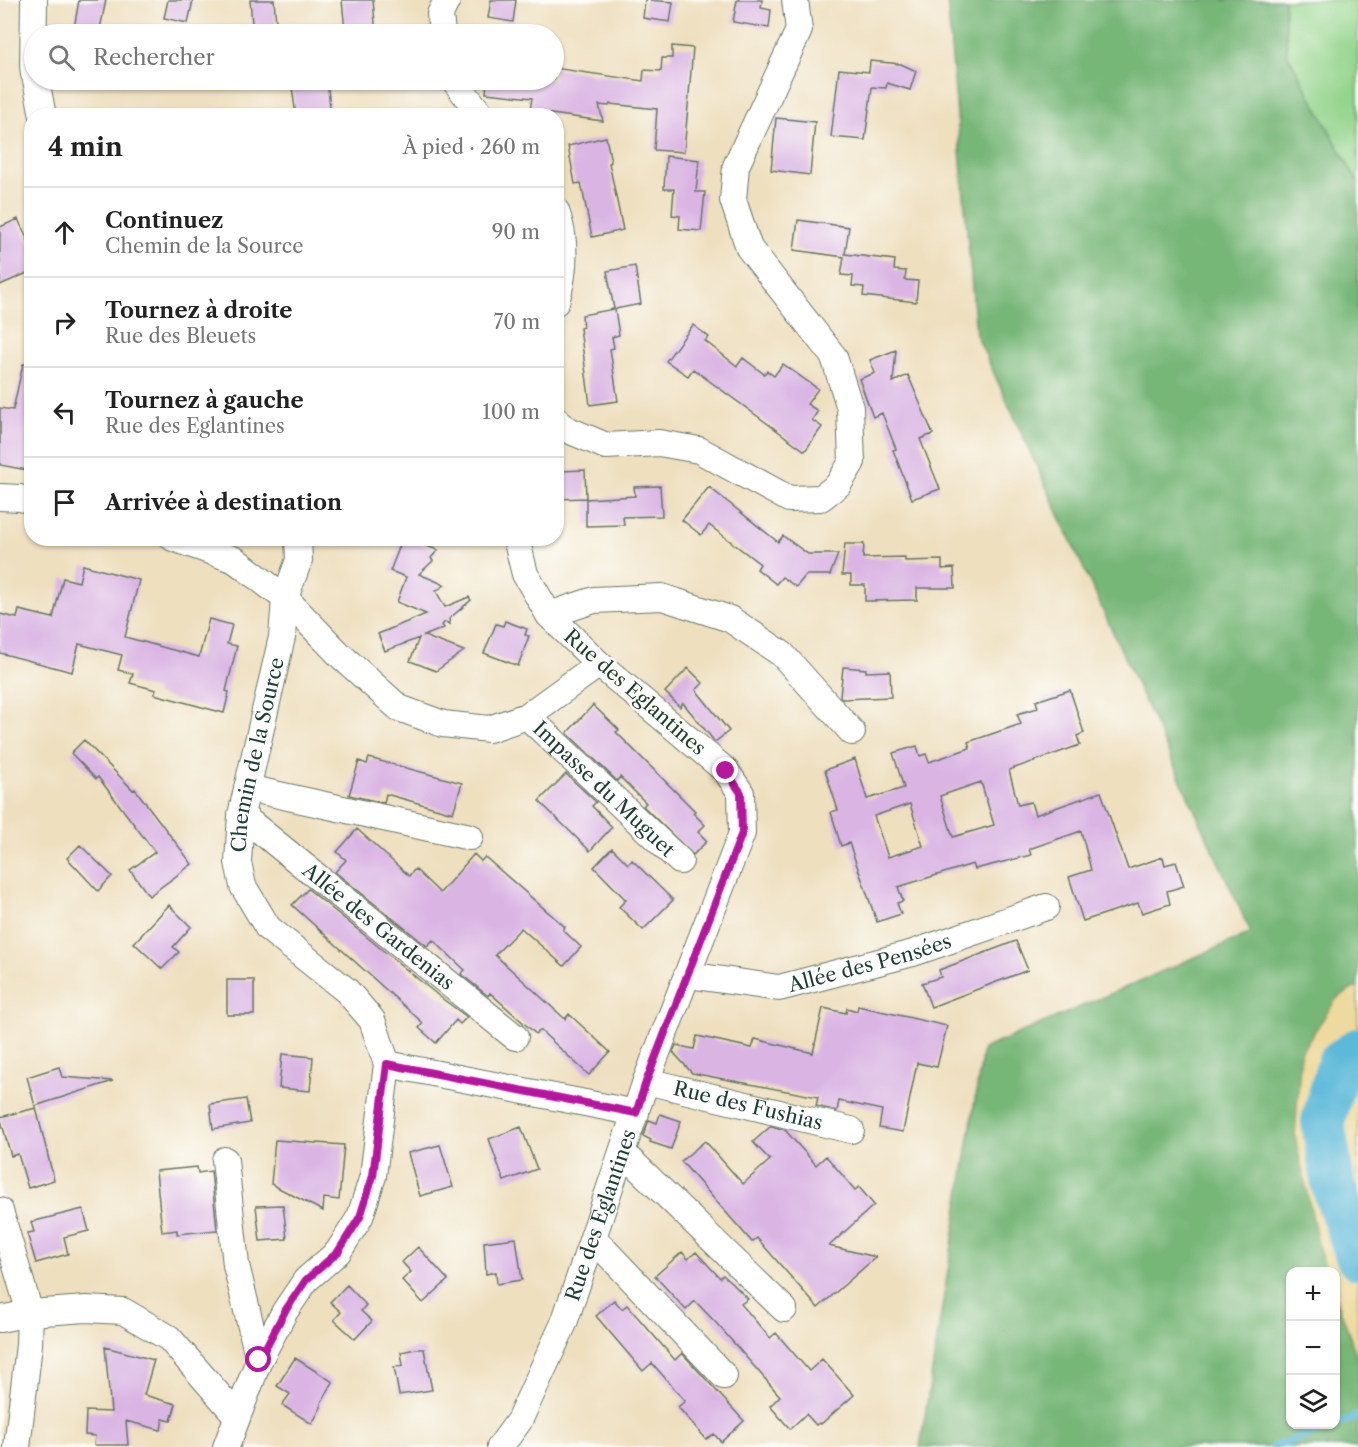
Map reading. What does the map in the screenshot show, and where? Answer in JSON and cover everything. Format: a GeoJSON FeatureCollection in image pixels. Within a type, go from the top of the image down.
{"type":"FeatureCollection","features":[{"type":"Feature","properties":{"kind":"street"},"geometry":{"type":"LineString","coordinates":[[34,0],[34,24]]}},
{"type":"Feature","properties":{"kind":"street"},"geometry":{"type":"LineString","coordinates":[[441,24],[440,14],[447,0]]}},
{"type":"Feature","properties":{"kind":"street"},"geometry":{"type":"LineString","coordinates":[[564,427],[606,446],[659,443],[699,450],[789,499],[821,498],[838,485],[852,462],[850,408],[834,357],[749,248],[733,200],[736,166],[799,30],[795,0]]}},
{"type":"Feature","properties":{"kind":"street"},"geometry":{"type":"LineString","coordinates":[[38,90],[41,108]]}},
{"type":"Feature","properties":{"kind":"street"},"geometry":{"type":"LineString","coordinates":[[462,90],[476,108]]}},
{"type":"Feature","properties":{"kind":"street"},"geometry":{"type":"LineString","coordinates":[[0,497],[24,499]]}},
{"type":"Feature","properties":{"kind":"street"},"geometry":{"type":"LineString","coordinates":[[196,546],[235,560],[285,598],[339,654],[399,708],[443,724],[489,729],[527,716],[599,663]]}},
{"type":"Feature","properties":{"kind":"street","name":"Chemin de la Source"},"geometry":{"type":"LineString","coordinates":[[226,1447],[259,1360],[285,1311],[306,1280],[338,1252],[360,1217],[373,1176],[387,1064],[372,1020],[347,991],[268,928],[243,886],[238,862],[247,788],[282,637],[285,598],[298,560],[298,546]]}},
{"type":"Feature","properties":{"kind":"street","name":"Rue des Eglantines"},"geometry":{"type":"LineString","coordinates":[[500,1447],[519,1421],[564,1323],[646,1082],[742,833],[741,793],[726,771],[599,663],[549,615],[525,574],[518,546]]}},
{"type":"Feature","properties":{"kind":"street"},"geometry":{"type":"LineString","coordinates":[[549,615],[594,600],[662,597],[730,619],[782,654],[852,732]]}},
{"type":"Feature","properties":{"kind":"street","name":"Impasse du Muguet"},"geometry":{"type":"LineString","coordinates":[[527,716],[680,861]]}},
{"type":"Feature","properties":{"kind":"street"},"geometry":{"type":"LineString","coordinates":[[247,788],[470,837]]}},
{"type":"Feature","properties":{"kind":"street","name":"Allée des Gardenias"},"geometry":{"type":"LineString","coordinates":[[242,815],[515,1037]]}},
{"type":"Feature","properties":{"kind":"street","name":"Allée des Pensées"},"geometry":{"type":"LineString","coordinates":[[688,975],[779,988],[913,953],[1046,907]]}},
{"type":"Feature","properties":{"kind":"street"},"geometry":{"type":"LineString","coordinates":[[387,1064],[636,1113]]}},
{"type":"Feature","properties":{"kind":"street","name":"Rue des Fushias"},"geometry":{"type":"LineString","coordinates":[[646,1082],[851,1130]]}},
{"type":"Feature","properties":{"kind":"street"},"geometry":{"type":"LineString","coordinates":[[623,1152],[784,1309]]}},
{"type":"Feature","properties":{"kind":"street"},"geometry":{"type":"LineString","coordinates":[[225,1160],[236,1265],[259,1360]]}},
{"type":"Feature","properties":{"kind":"street"},"geometry":{"type":"LineString","coordinates":[[0,1211],[30,1313],[29,1345],[17,1447]]}},
{"type":"Feature","properties":{"kind":"street"},"geometry":{"type":"LineString","coordinates":[[594,1239],[724,1376]]}},
{"type":"Feature","properties":{"kind":"street"},"geometry":{"type":"LineString","coordinates":[[0,1319],[30,1313],[86,1309],[123,1311],[169,1338],[237,1416]]}},
{"type":"Feature","properties":{"kind":"green space"},"geometry":{"type":"Polygon","coordinates":[[[947,0],[1284,0],[1287,53],[1358,183],[1358,986],[1337,998],[1320,1252],[1326,1267],[1286,1267],[1286,1429],[1340,1429],[1340,1308],[1358,1360],[1358,1447],[920,1447],[983,1049],[1251,933],[976,334],[947,0]]]}},
{"type":"Feature","properties":{"kind":"green space"},"geometry":{"type":"Polygon","coordinates":[[[1284,0],[1358,0],[1358,183],[1287,53],[1284,0]]]}},
{"type":"Feature","properties":{"kind":"sand"},"geometry":{"type":"Polygon","coordinates":[[[1358,986],[1358,1360],[1340,1308],[1340,1267],[1326,1267],[1320,1252],[1295,1136],[1301,1052],[1337,998],[1358,986]]]}},
{"type":"Feature","properties":{"kind":"building"},"geometry":{"type":"Polygon","coordinates":[[[79,0],[106,0],[101,24],[75,24],[79,0]]]}},
{"type":"Feature","properties":{"kind":"building"},"geometry":{"type":"Polygon","coordinates":[[[168,0],[193,0],[188,23],[164,18],[168,0]]]}},
{"type":"Feature","properties":{"kind":"building"},"geometry":{"type":"Polygon","coordinates":[[[250,0],[274,0],[276,24],[252,24],[250,0]]]}},
{"type":"Feature","properties":{"kind":"building"},"geometry":{"type":"Polygon","coordinates":[[[342,0],[373,0],[375,24],[344,24],[342,0]]]}},
{"type":"Feature","properties":{"kind":"building"},"geometry":{"type":"Polygon","coordinates":[[[491,0],[516,0],[513,22],[488,18],[491,0]]]}},
{"type":"Feature","properties":{"kind":"building"},"geometry":{"type":"Polygon","coordinates":[[[645,0],[673,2],[670,22],[643,18],[645,0]]]}},
{"type":"Feature","properties":{"kind":"building"},"geometry":{"type":"Polygon","coordinates":[[[737,0],[762,0],[761,8],[771,10],[769,28],[733,22],[737,0]]]}},
{"type":"Feature","properties":{"kind":"building"},"geometry":{"type":"Polygon","coordinates":[[[672,46],[693,48],[684,152],[654,150],[657,109],[599,105],[603,121],[564,116],[564,108],[530,108],[532,98],[486,93],[486,90],[564,90],[564,69],[643,81],[644,70],[661,71],[662,58],[672,58],[672,46]]]}},
{"type":"Feature","properties":{"kind":"building"},"geometry":{"type":"Polygon","coordinates":[[[870,61],[901,64],[916,71],[910,90],[887,83],[886,88],[872,87],[865,140],[831,137],[839,69],[869,72],[870,61]]]}},
{"type":"Feature","properties":{"kind":"building"},"geometry":{"type":"Polygon","coordinates":[[[292,90],[328,90],[330,108],[295,108],[292,90]]]}},
{"type":"Feature","properties":{"kind":"building"},"geometry":{"type":"Polygon","coordinates":[[[776,118],[815,122],[810,175],[771,170],[776,118]]]}},
{"type":"Feature","properties":{"kind":"building"},"geometry":{"type":"Polygon","coordinates":[[[606,137],[623,230],[592,237],[581,183],[575,184],[568,146],[606,137]]]}},
{"type":"Feature","properties":{"kind":"building"},"geometry":{"type":"Polygon","coordinates":[[[666,156],[699,160],[696,192],[705,192],[701,231],[679,229],[680,216],[672,215],[674,189],[664,189],[666,156]]]}},
{"type":"Feature","properties":{"kind":"building"},"geometry":{"type":"Polygon","coordinates":[[[18,219],[24,232],[24,274],[0,285],[0,227],[18,219]]]}},
{"type":"Feature","properties":{"kind":"building"},"geometry":{"type":"Polygon","coordinates":[[[798,220],[849,227],[845,254],[895,260],[894,270],[906,271],[905,280],[918,281],[916,302],[863,296],[864,287],[852,286],[853,276],[841,275],[844,257],[794,250],[798,220]]]}},
{"type":"Feature","properties":{"kind":"building"},"geometry":{"type":"Polygon","coordinates":[[[635,266],[641,304],[615,309],[619,335],[612,337],[614,348],[610,349],[618,401],[590,405],[580,328],[583,327],[582,315],[614,309],[607,271],[635,266]]]}},
{"type":"Feature","properties":{"kind":"building"},"geometry":{"type":"Polygon","coordinates":[[[693,325],[709,337],[705,341],[737,366],[743,358],[764,374],[767,371],[774,376],[783,364],[818,389],[807,404],[818,411],[812,420],[822,427],[805,451],[693,369],[688,376],[666,361],[693,325]]]}},
{"type":"Feature","properties":{"kind":"building"},"geometry":{"type":"Polygon","coordinates":[[[896,350],[893,382],[908,375],[933,434],[920,439],[940,489],[912,499],[893,450],[896,449],[882,413],[873,417],[859,379],[875,373],[870,360],[896,350]]]}},
{"type":"Feature","properties":{"kind":"building"},"geometry":{"type":"Polygon","coordinates":[[[24,364],[24,470],[0,465],[0,408],[13,410],[24,364]]]}},
{"type":"Feature","properties":{"kind":"building"},"geometry":{"type":"Polygon","coordinates":[[[585,470],[586,498],[564,499],[564,471],[585,470]]]}},
{"type":"Feature","properties":{"kind":"building"},"geometry":{"type":"Polygon","coordinates":[[[660,486],[662,516],[623,517],[624,525],[586,526],[586,499],[635,496],[634,487],[660,486]]]}},
{"type":"Feature","properties":{"kind":"building"},"geometry":{"type":"Polygon","coordinates":[[[709,487],[778,542],[783,536],[808,554],[838,554],[830,575],[806,575],[796,587],[782,577],[776,584],[757,569],[760,564],[709,525],[701,535],[682,520],[709,487]]]}},
{"type":"Feature","properties":{"kind":"building"},"geometry":{"type":"Polygon","coordinates":[[[845,544],[864,544],[863,558],[905,557],[905,561],[942,560],[942,569],[954,568],[955,588],[917,588],[917,600],[865,601],[865,585],[851,585],[851,575],[842,575],[845,544]]]}},
{"type":"Feature","properties":{"kind":"building"},"geometry":{"type":"Polygon","coordinates":[[[400,546],[426,546],[438,550],[431,558],[433,561],[419,574],[445,585],[436,591],[445,607],[469,597],[471,600],[449,619],[450,624],[445,622],[442,625],[444,628],[424,636],[464,651],[436,671],[410,661],[419,638],[385,651],[378,634],[426,614],[397,602],[406,577],[390,571],[400,546]]]}},
{"type":"Feature","properties":{"kind":"building"},"geometry":{"type":"Polygon","coordinates":[[[83,565],[139,580],[125,637],[199,657],[209,619],[232,625],[227,644],[237,646],[226,691],[229,692],[224,713],[154,694],[156,690],[130,683],[133,674],[118,670],[122,655],[79,644],[72,672],[0,653],[0,614],[17,618],[19,610],[53,618],[63,578],[79,582],[83,565]]]}},
{"type":"Feature","properties":{"kind":"building"},"geometry":{"type":"Polygon","coordinates":[[[505,621],[527,629],[525,635],[529,636],[518,666],[484,653],[496,624],[503,626],[505,621]]]}},
{"type":"Feature","properties":{"kind":"building"},"geometry":{"type":"Polygon","coordinates":[[[843,667],[866,669],[866,672],[890,671],[891,697],[842,699],[840,696],[843,667]]]}},
{"type":"Feature","properties":{"kind":"building"},"geometry":{"type":"Polygon","coordinates":[[[688,668],[703,683],[696,690],[729,731],[715,742],[683,703],[680,707],[665,692],[688,668]]]}},
{"type":"Feature","properties":{"kind":"building"},"geometry":{"type":"Polygon","coordinates":[[[1070,690],[1084,733],[1077,736],[1080,745],[1009,770],[1018,805],[1031,802],[1035,815],[1101,792],[1128,869],[1163,857],[1165,865],[1176,862],[1184,886],[1167,891],[1170,904],[1142,913],[1138,903],[1083,921],[1069,877],[1091,870],[1081,831],[1029,849],[1031,855],[975,869],[973,864],[898,887],[903,901],[897,903],[901,914],[877,922],[849,843],[841,846],[831,812],[838,810],[825,770],[855,759],[867,799],[904,788],[893,753],[917,746],[920,756],[926,754],[929,762],[970,748],[968,742],[1021,724],[1017,714],[1038,708],[1036,701],[1070,690]],[[981,782],[940,796],[953,837],[994,825],[981,782]],[[910,804],[874,816],[888,857],[923,846],[910,804]]]}},
{"type":"Feature","properties":{"kind":"building"},"geometry":{"type":"Polygon","coordinates":[[[593,705],[619,730],[616,732],[695,811],[693,813],[705,825],[698,832],[707,841],[693,855],[643,806],[646,803],[620,777],[617,781],[567,733],[593,705]]]}},
{"type":"Feature","properties":{"kind":"building"},"geometry":{"type":"Polygon","coordinates":[[[84,740],[133,790],[135,789],[192,864],[149,896],[130,870],[155,852],[98,777],[96,779],[71,753],[84,740]]]}},
{"type":"Feature","properties":{"kind":"building"},"geometry":{"type":"Polygon","coordinates":[[[369,758],[462,783],[453,813],[386,794],[384,803],[349,795],[359,761],[367,764],[369,758]]]}},
{"type":"Feature","properties":{"kind":"building"},"geometry":{"type":"Polygon","coordinates":[[[566,774],[596,802],[592,806],[612,827],[590,851],[539,801],[566,774]]]}},
{"type":"Feature","properties":{"kind":"building"},"geometry":{"type":"Polygon","coordinates":[[[357,829],[409,876],[415,869],[440,893],[474,854],[481,861],[485,857],[565,927],[563,930],[581,947],[564,966],[521,928],[495,955],[565,1019],[569,1014],[610,1052],[589,1075],[540,1030],[536,1034],[490,993],[488,996],[461,974],[465,970],[433,940],[427,946],[335,872],[346,860],[337,852],[357,829]]]}},
{"type":"Feature","properties":{"kind":"building"},"geometry":{"type":"Polygon","coordinates":[[[80,845],[112,876],[98,891],[67,858],[80,845]]]}},
{"type":"Feature","properties":{"kind":"building"},"geometry":{"type":"Polygon","coordinates":[[[612,848],[628,864],[632,860],[673,900],[643,930],[619,907],[626,900],[594,867],[612,848]]]}},
{"type":"Feature","properties":{"kind":"building"},"geometry":{"type":"Polygon","coordinates":[[[308,889],[467,1017],[460,1024],[456,1020],[436,1043],[419,1028],[423,1023],[292,905],[308,889]]]}},
{"type":"Feature","properties":{"kind":"building"},"geometry":{"type":"Polygon","coordinates":[[[169,905],[191,927],[173,947],[179,952],[162,969],[134,943],[169,905]]]}},
{"type":"Feature","properties":{"kind":"building"},"geometry":{"type":"Polygon","coordinates":[[[1016,941],[1028,970],[931,1007],[922,983],[941,977],[939,970],[1016,941]]]}},
{"type":"Feature","properties":{"kind":"building"},"geometry":{"type":"Polygon","coordinates":[[[227,980],[254,980],[254,1015],[227,1015],[227,980]]]}},
{"type":"Feature","properties":{"kind":"building"},"geometry":{"type":"Polygon","coordinates":[[[858,1006],[947,1026],[937,1067],[917,1063],[903,1132],[879,1128],[882,1110],[839,1101],[837,1111],[816,1106],[818,1097],[692,1073],[673,1052],[676,1045],[694,1049],[697,1036],[752,1048],[755,1039],[813,1053],[823,1008],[846,1013],[847,1008],[857,1011],[858,1006]]]}},
{"type":"Feature","properties":{"kind":"building"},"geometry":{"type":"Polygon","coordinates":[[[282,1054],[313,1057],[310,1091],[279,1088],[282,1054]]]}},
{"type":"Feature","properties":{"kind":"building"},"geometry":{"type":"Polygon","coordinates":[[[59,1067],[62,1077],[113,1081],[35,1106],[27,1077],[59,1067]]]}},
{"type":"Feature","properties":{"kind":"building"},"geometry":{"type":"Polygon","coordinates":[[[246,1099],[250,1123],[213,1129],[210,1104],[246,1099]]]}},
{"type":"Feature","properties":{"kind":"building"},"geometry":{"type":"Polygon","coordinates":[[[36,1108],[54,1180],[28,1188],[18,1154],[11,1156],[0,1117],[36,1108]]]}},
{"type":"Feature","properties":{"kind":"building"},"geometry":{"type":"Polygon","coordinates":[[[660,1114],[681,1121],[671,1149],[650,1142],[651,1140],[643,1136],[649,1120],[657,1123],[660,1114]]]}},
{"type":"Feature","properties":{"kind":"building"},"geometry":{"type":"Polygon","coordinates":[[[771,1126],[785,1130],[816,1165],[826,1156],[855,1190],[859,1187],[874,1205],[829,1246],[876,1257],[818,1308],[757,1238],[752,1242],[681,1161],[705,1141],[743,1184],[770,1160],[753,1142],[771,1126]]]}},
{"type":"Feature","properties":{"kind":"building"},"geometry":{"type":"Polygon","coordinates":[[[521,1127],[537,1169],[504,1181],[489,1139],[521,1127]]]}},
{"type":"Feature","properties":{"kind":"building"},"geometry":{"type":"Polygon","coordinates":[[[275,1140],[344,1145],[339,1200],[324,1198],[323,1211],[271,1184],[275,1140]]]}},
{"type":"Feature","properties":{"kind":"building"},"geometry":{"type":"Polygon","coordinates":[[[440,1145],[453,1187],[420,1196],[408,1153],[440,1145]]]}},
{"type":"Feature","properties":{"kind":"building"},"geometry":{"type":"Polygon","coordinates":[[[197,1167],[198,1173],[211,1171],[217,1230],[177,1234],[177,1230],[162,1232],[156,1171],[197,1167]]]}},
{"type":"Feature","properties":{"kind":"building"},"geometry":{"type":"Polygon","coordinates":[[[283,1205],[287,1239],[260,1241],[256,1206],[283,1205]]]}},
{"type":"Feature","properties":{"kind":"building"},"geometry":{"type":"Polygon","coordinates":[[[83,1209],[89,1231],[64,1237],[68,1254],[36,1263],[27,1233],[34,1232],[31,1222],[83,1209]]]}},
{"type":"Feature","properties":{"kind":"building"},"geometry":{"type":"Polygon","coordinates":[[[516,1238],[522,1280],[497,1284],[496,1272],[486,1274],[484,1242],[516,1238]]]}},
{"type":"Feature","properties":{"kind":"building"},"geometry":{"type":"Polygon","coordinates":[[[418,1247],[448,1280],[423,1303],[402,1280],[411,1272],[402,1262],[418,1247]]]}},
{"type":"Feature","properties":{"kind":"building"},"geometry":{"type":"Polygon","coordinates":[[[682,1252],[688,1259],[696,1252],[720,1278],[723,1275],[733,1284],[748,1299],[741,1304],[770,1338],[776,1333],[809,1371],[822,1359],[854,1395],[821,1424],[816,1425],[806,1414],[790,1429],[770,1406],[780,1396],[718,1325],[695,1301],[686,1310],[655,1276],[682,1252]]]}},
{"type":"Feature","properties":{"kind":"building"},"geometry":{"type":"Polygon","coordinates":[[[347,1285],[366,1305],[361,1311],[372,1321],[355,1339],[334,1320],[341,1312],[330,1302],[347,1285]]]}},
{"type":"Feature","properties":{"kind":"building"},"geometry":{"type":"Polygon","coordinates":[[[614,1300],[622,1309],[627,1305],[675,1360],[682,1353],[744,1421],[721,1442],[714,1434],[706,1439],[678,1407],[685,1401],[652,1363],[643,1371],[596,1316],[614,1300]]]}},
{"type":"Feature","properties":{"kind":"building"},"geometry":{"type":"Polygon","coordinates":[[[105,1347],[154,1360],[144,1395],[176,1404],[171,1421],[163,1419],[161,1430],[126,1421],[128,1445],[94,1445],[95,1436],[85,1435],[86,1411],[111,1412],[105,1347]]]}},
{"type":"Feature","properties":{"kind":"building"},"geometry":{"type":"Polygon","coordinates":[[[424,1349],[432,1390],[399,1395],[394,1367],[403,1366],[401,1352],[424,1349]]]}},
{"type":"Feature","properties":{"kind":"building"},"geometry":{"type":"Polygon","coordinates":[[[295,1358],[333,1382],[312,1424],[282,1405],[290,1394],[277,1386],[295,1358]]]}},
{"type":"Feature","properties":{"kind":"waterway"},"geometry":{"type":"LineString","coordinates":[[1358,1050],[1339,1063],[1323,1121],[1333,1186],[1358,1258]]}},
{"type":"Feature","properties":{"kind":"waterway"},"geometry":{"type":"LineString","coordinates":[[1340,1423],[1358,1416]]}},
{"type":"Feature","properties":{"kind":"waterway"},"geometry":{"type":"LineString","coordinates":[[1274,1447],[1322,1429]]}},
{"type":"Feature","properties":{"kind":"route"},"geometry":{"type":"LineString","coordinates":[[259,1360],[285,1311],[306,1280],[338,1252],[360,1217],[373,1176],[387,1064],[636,1113],[742,833],[741,793],[726,771]]}}]}
